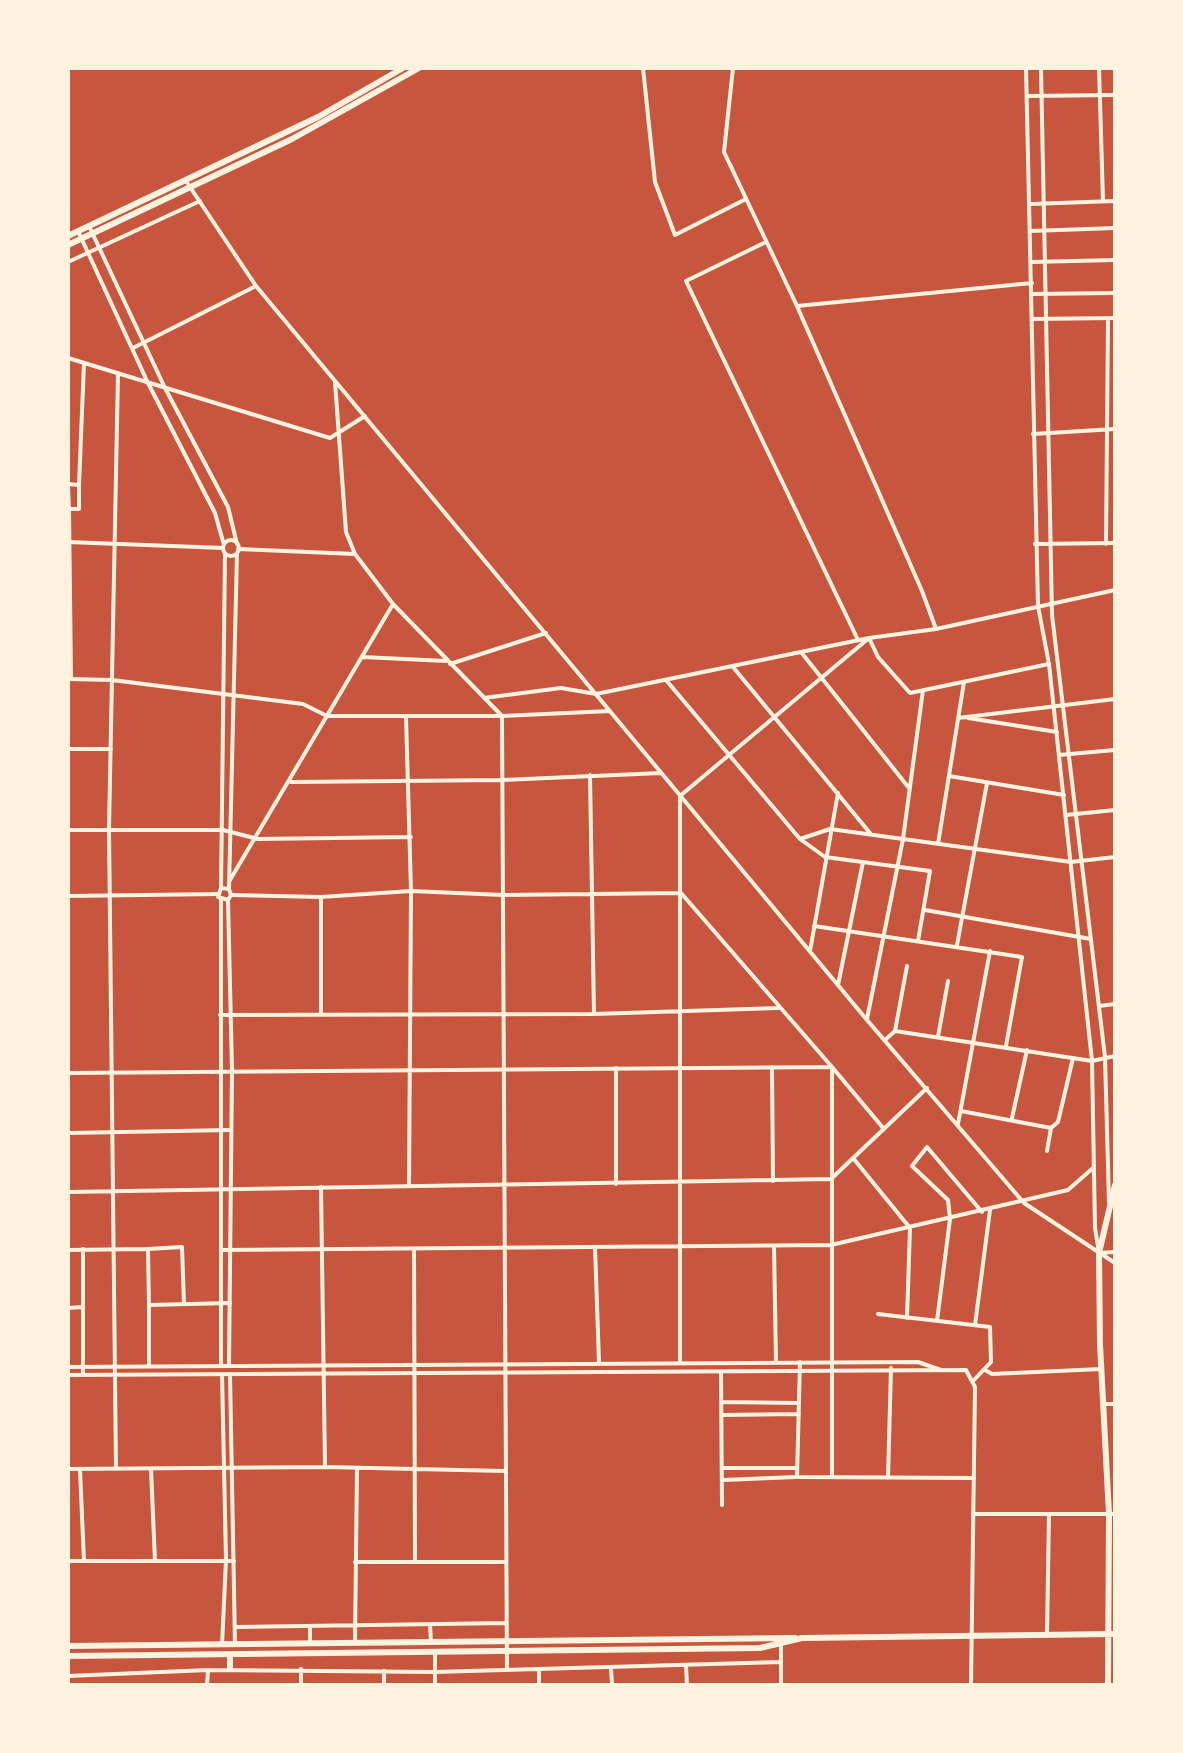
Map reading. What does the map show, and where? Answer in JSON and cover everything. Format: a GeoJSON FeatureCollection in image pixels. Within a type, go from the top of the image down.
{"type":"FeatureCollection","features":[{"type":"Feature","properties":{"kind":"main road"},"geometry":{"type":"LineString","coordinates":[[68,245],[89,226],[329,112],[403,68]]}},
{"type":"Feature","properties":{"kind":"main road"},"geometry":{"type":"LineString","coordinates":[[68,236],[93,234],[191,188],[335,117],[419,68]]}},
{"type":"Feature","properties":{"kind":"main road"},"geometry":{"type":"LineString","coordinates":[[1108,1685],[1112,1634],[1112,1514],[1101,1369],[1099,1253],[1115,1185]]}},
{"type":"Feature","properties":{"kind":"main road"},"geometry":{"type":"LineString","coordinates":[[68,1646],[507,1644],[1112,1634]]}},
{"type":"Feature","properties":{"kind":"main road"},"geometry":{"type":"LineString","coordinates":[[68,1656],[760,1648],[780,1640]]}},
{"type":"Feature","properties":{"kind":"main road"},"geometry":{"type":"LineString","coordinates":[[229,1655],[230,1669]]}},
{"type":"Feature","properties":{"kind":"street"},"geometry":{"type":"LineString","coordinates":[[643,68],[655,182],[675,235],[746,199]]}},
{"type":"Feature","properties":{"kind":"street"},"geometry":{"type":"LineString","coordinates":[[733,68],[724,152],[797,306],[936,629]]}},
{"type":"Feature","properties":{"kind":"street"},"geometry":{"type":"LineString","coordinates":[[1026,68],[1038,606],[1054,706],[1092,1061],[1096,1116],[1093,1209],[1099,1253]]}},
{"type":"Feature","properties":{"kind":"street"},"geometry":{"type":"LineString","coordinates":[[1041,68],[1046,203],[1051,603],[1105,1057],[1109,1204]]}},
{"type":"Feature","properties":{"kind":"street"},"geometry":{"type":"LineString","coordinates":[[1099,68],[1103,201]]}},
{"type":"Feature","properties":{"kind":"street"},"geometry":{"type":"LineString","coordinates":[[1027,96],[1115,95]]}},
{"type":"Feature","properties":{"kind":"street"},"geometry":{"type":"LineString","coordinates":[[186,181],[256,286],[867,1020],[1024,1203],[1115,1263]]}},
{"type":"Feature","properties":{"kind":"street"},"geometry":{"type":"LineString","coordinates":[[68,262],[200,201]]}},
{"type":"Feature","properties":{"kind":"street"},"geometry":{"type":"LineString","coordinates":[[1031,204],[1115,201]]}},
{"type":"Feature","properties":{"kind":"street"},"geometry":{"type":"LineString","coordinates":[[80,235],[147,381],[215,513],[224,549],[220,1190],[221,1366],[222,1373],[228,1468],[234,1561],[235,1644],[229,1655],[222,1645],[226,1560],[228,1468],[230,1373],[232,1070],[229,889],[237,549],[228,507],[165,388],[89,226]]}},
{"type":"Feature","properties":{"kind":"street"},"geometry":{"type":"LineString","coordinates":[[1031,231],[1115,228]]}},
{"type":"Feature","properties":{"kind":"street"},"geometry":{"type":"LineString","coordinates":[[767,242],[686,281],[859,644]]}},
{"type":"Feature","properties":{"kind":"street"},"geometry":{"type":"LineString","coordinates":[[1032,262],[1115,260]]}},
{"type":"Feature","properties":{"kind":"street"},"geometry":{"type":"LineString","coordinates":[[797,306],[1032,283]]}},
{"type":"Feature","properties":{"kind":"street"},"geometry":{"type":"LineString","coordinates":[[133,348],[256,286]]}},
{"type":"Feature","properties":{"kind":"street"},"geometry":{"type":"LineString","coordinates":[[1032,294],[1115,293]]}},
{"type":"Feature","properties":{"kind":"street"},"geometry":{"type":"LineString","coordinates":[[1106,544],[1108,318]]}},
{"type":"Feature","properties":{"kind":"street"},"geometry":{"type":"LineString","coordinates":[[1032,319],[1115,318]]}},
{"type":"Feature","properties":{"kind":"street"},"geometry":{"type":"LineString","coordinates":[[68,358],[330,438],[365,416]]}},
{"type":"Feature","properties":{"kind":"street"},"geometry":{"type":"LineString","coordinates":[[69,509],[79,509],[84,363]]}},
{"type":"Feature","properties":{"kind":"street"},"geometry":{"type":"LineString","coordinates":[[116,1469],[109,829],[118,373]]}},
{"type":"Feature","properties":{"kind":"street"},"geometry":{"type":"LineString","coordinates":[[335,380],[346,532],[355,554],[393,604],[502,716],[507,1670]]}},
{"type":"Feature","properties":{"kind":"street"},"geometry":{"type":"LineString","coordinates":[[1033,434],[1115,429]]}},
{"type":"Feature","properties":{"kind":"street"},"geometry":{"type":"LineString","coordinates":[[79,485],[68,485],[70,679],[112,680],[303,704],[327,716],[502,716],[610,711]]}},
{"type":"Feature","properties":{"kind":"street"},"geometry":{"type":"LineString","coordinates":[[224,549],[230,541],[237,549]]}},
{"type":"Feature","properties":{"kind":"street"},"geometry":{"type":"LineString","coordinates":[[68,542],[355,554]]}},
{"type":"Feature","properties":{"kind":"street"},"geometry":{"type":"LineString","coordinates":[[1035,544],[1115,543]]}},
{"type":"Feature","properties":{"kind":"street"},"geometry":{"type":"LineString","coordinates":[[680,796],[869,638],[936,629],[1115,590]]}},
{"type":"Feature","properties":{"kind":"street"},"geometry":{"type":"LineString","coordinates":[[230,880],[258,839],[393,604]]}},
{"type":"Feature","properties":{"kind":"street"},"geometry":{"type":"LineString","coordinates":[[362,657],[448,662],[547,633]]}},
{"type":"Feature","properties":{"kind":"street"},"geometry":{"type":"LineString","coordinates":[[869,638],[878,657],[910,693],[1049,664]]}},
{"type":"Feature","properties":{"kind":"street"},"geometry":{"type":"LineString","coordinates":[[484,698],[561,688],[596,694],[801,652],[859,644]]}},
{"type":"Feature","properties":{"kind":"street"},"geometry":{"type":"LineString","coordinates":[[801,652],[910,789]]}},
{"type":"Feature","properties":{"kind":"street"},"geometry":{"type":"LineString","coordinates":[[732,666],[872,835]]}},
{"type":"Feature","properties":{"kind":"street"},"geometry":{"type":"LineString","coordinates":[[666,680],[800,839],[825,857],[930,871],[918,941]]}},
{"type":"Feature","properties":{"kind":"street"},"geometry":{"type":"LineString","coordinates":[[938,844],[964,682]]}},
{"type":"Feature","properties":{"kind":"street"},"geometry":{"type":"LineString","coordinates":[[867,1020],[903,839],[923,690]]}},
{"type":"Feature","properties":{"kind":"street"},"geometry":{"type":"LineString","coordinates":[[957,718],[1115,699]]}},
{"type":"Feature","properties":{"kind":"street"},"geometry":{"type":"LineString","coordinates":[[406,716],[411,837],[409,1186]]}},
{"type":"Feature","properties":{"kind":"street"},"geometry":{"type":"LineString","coordinates":[[964,717],[1057,732]]}},
{"type":"Feature","properties":{"kind":"street"},"geometry":{"type":"LineString","coordinates":[[68,749],[111,749]]}},
{"type":"Feature","properties":{"kind":"street"},"geometry":{"type":"LineString","coordinates":[[1059,755],[1115,750]]}},
{"type":"Feature","properties":{"kind":"street"},"geometry":{"type":"LineString","coordinates":[[291,782],[503,780],[661,773]]}},
{"type":"Feature","properties":{"kind":"street"},"geometry":{"type":"LineString","coordinates":[[590,775],[594,1014]]}},
{"type":"Feature","properties":{"kind":"street"},"geometry":{"type":"LineString","coordinates":[[949,776],[1064,795]]}},
{"type":"Feature","properties":{"kind":"street"},"geometry":{"type":"LineString","coordinates":[[957,945],[987,783]]}},
{"type":"Feature","properties":{"kind":"street"},"geometry":{"type":"LineString","coordinates":[[810,951],[838,793]]}},
{"type":"Feature","properties":{"kind":"street"},"geometry":{"type":"LineString","coordinates":[[680,796],[680,1362]]}},
{"type":"Feature","properties":{"kind":"street"},"geometry":{"type":"LineString","coordinates":[[1066,815],[1115,810]]}},
{"type":"Feature","properties":{"kind":"street"},"geometry":{"type":"LineString","coordinates":[[800,839],[830,829],[1071,862],[1115,857]]}},
{"type":"Feature","properties":{"kind":"street"},"geometry":{"type":"LineString","coordinates":[[68,830],[223,830],[258,839],[411,837]]}},
{"type":"Feature","properties":{"kind":"street"},"geometry":{"type":"LineString","coordinates":[[838,985],[863,862]]}},
{"type":"Feature","properties":{"kind":"street"},"geometry":{"type":"LineString","coordinates":[[220,894],[229,889]]}},
{"type":"Feature","properties":{"kind":"street"},"geometry":{"type":"LineString","coordinates":[[68,896],[220,894],[230,897],[321,897],[411,891],[503,895],[681,893]]}},
{"type":"Feature","properties":{"kind":"street"},"geometry":{"type":"LineString","coordinates":[[681,893],[884,1129]]}},
{"type":"Feature","properties":{"kind":"street"},"geometry":{"type":"LineString","coordinates":[[321,897],[321,1013]]}},
{"type":"Feature","properties":{"kind":"street"},"geometry":{"type":"LineString","coordinates":[[925,910],[1079,940],[1091,939]]}},
{"type":"Feature","properties":{"kind":"street"},"geometry":{"type":"LineString","coordinates":[[814,926],[1022,957],[1006,1046]]}},
{"type":"Feature","properties":{"kind":"street"},"geometry":{"type":"LineString","coordinates":[[958,1124],[990,951]]}},
{"type":"Feature","properties":{"kind":"street"},"geometry":{"type":"LineString","coordinates":[[885,1040],[895,1031],[907,966]]}},
{"type":"Feature","properties":{"kind":"street"},"geometry":{"type":"LineString","coordinates":[[938,1037],[948,981]]}},
{"type":"Feature","properties":{"kind":"street"},"geometry":{"type":"LineString","coordinates":[[1099,1006],[1115,1004]]}},
{"type":"Feature","properties":{"kind":"street"},"geometry":{"type":"LineString","coordinates":[[220,1015],[681,1013],[779,1008]]}},
{"type":"Feature","properties":{"kind":"street"},"geometry":{"type":"LineString","coordinates":[[895,1031],[1092,1061],[1115,1056]]}},
{"type":"Feature","properties":{"kind":"street"},"geometry":{"type":"LineString","coordinates":[[1012,1119],[1027,1050]]}},
{"type":"Feature","properties":{"kind":"street"},"geometry":{"type":"LineString","coordinates":[[1047,1151],[1051,1128],[1058,1122],[1073,1058]]}},
{"type":"Feature","properties":{"kind":"street"},"geometry":{"type":"LineString","coordinates":[[772,1067],[773,1181]]}},
{"type":"Feature","properties":{"kind":"street"},"geometry":{"type":"LineString","coordinates":[[68,1073],[832,1067]]}},
{"type":"Feature","properties":{"kind":"street"},"geometry":{"type":"LineString","coordinates":[[832,1067],[832,1477]]}},
{"type":"Feature","properties":{"kind":"street"},"geometry":{"type":"LineString","coordinates":[[616,1068],[616,1184]]}},
{"type":"Feature","properties":{"kind":"street"},"geometry":{"type":"LineString","coordinates":[[68,1192],[831,1179],[927,1088]]}},
{"type":"Feature","properties":{"kind":"street"},"geometry":{"type":"LineString","coordinates":[[961,1111],[1051,1128]]}},
{"type":"Feature","properties":{"kind":"street"},"geometry":{"type":"LineString","coordinates":[[68,1133],[230,1130]]}},
{"type":"Feature","properties":{"kind":"street"},"geometry":{"type":"LineString","coordinates":[[937,1321],[950,1219],[948,1200],[912,1166],[927,1147],[982,1212]]}},
{"type":"Feature","properties":{"kind":"street"},"geometry":{"type":"LineString","coordinates":[[853,1158],[910,1228],[907,1318]]}},
{"type":"Feature","properties":{"kind":"street"},"geometry":{"type":"LineString","coordinates":[[221,1250],[831,1245],[1024,1203],[1068,1190],[1093,1168]]}},
{"type":"Feature","properties":{"kind":"street"},"geometry":{"type":"LineString","coordinates":[[321,1187],[325,1467]]}},
{"type":"Feature","properties":{"kind":"street"},"geometry":{"type":"LineString","coordinates":[[975,1325],[990,1210]]}},
{"type":"Feature","properties":{"kind":"street"},"geometry":{"type":"LineString","coordinates":[[1106,1215],[1115,1214]]}},
{"type":"Feature","properties":{"kind":"street"},"geometry":{"type":"LineString","coordinates":[[774,1246],[776,1362]]}},
{"type":"Feature","properties":{"kind":"street"},"geometry":{"type":"LineString","coordinates":[[68,1250],[182,1247],[184,1304]]}},
{"type":"Feature","properties":{"kind":"street"},"geometry":{"type":"LineString","coordinates":[[595,1247],[599,1362]]}},
{"type":"Feature","properties":{"kind":"street"},"geometry":{"type":"LineString","coordinates":[[83,1249],[83,1375]]}},
{"type":"Feature","properties":{"kind":"street"},"geometry":{"type":"LineString","coordinates":[[148,1249],[149,1366]]}},
{"type":"Feature","properties":{"kind":"street"},"geometry":{"type":"LineString","coordinates":[[414,1249],[415,1562]]}},
{"type":"Feature","properties":{"kind":"street"},"geometry":{"type":"LineString","coordinates":[[1099,1253],[1115,1252]]}},
{"type":"Feature","properties":{"kind":"street"},"geometry":{"type":"LineString","coordinates":[[149,1305],[230,1303]]}},
{"type":"Feature","properties":{"kind":"street"},"geometry":{"type":"LineString","coordinates":[[68,1308],[83,1307]]}},
{"type":"Feature","properties":{"kind":"street"},"geometry":{"type":"LineString","coordinates":[[878,1314],[990,1327],[991,1362],[974,1380]]}},
{"type":"Feature","properties":{"kind":"street"},"geometry":{"type":"LineString","coordinates":[[68,1367],[599,1362],[776,1362],[800,1365]]}},
{"type":"Feature","properties":{"kind":"street"},"geometry":{"type":"LineString","coordinates":[[68,1375],[721,1369],[918,1362],[947,1372]]}},
{"type":"Feature","properties":{"kind":"street"},"geometry":{"type":"LineString","coordinates":[[797,1477],[800,1365]]}},
{"type":"Feature","properties":{"kind":"street"},"geometry":{"type":"LineString","coordinates":[[832,1365],[947,1372],[966,1370],[974,1380],[971,1685]]}},
{"type":"Feature","properties":{"kind":"street"},"geometry":{"type":"LineString","coordinates":[[888,1478],[891,1368]]}},
{"type":"Feature","properties":{"kind":"street"},"geometry":{"type":"LineString","coordinates":[[721,1369],[722,1505]]}},
{"type":"Feature","properties":{"kind":"street"},"geometry":{"type":"LineString","coordinates":[[984,1370],[992,1374],[1101,1369]]}},
{"type":"Feature","properties":{"kind":"street"},"geometry":{"type":"LineString","coordinates":[[722,1402],[799,1403]]}},
{"type":"Feature","properties":{"kind":"street"},"geometry":{"type":"LineString","coordinates":[[1103,1404],[1115,1404]]}},
{"type":"Feature","properties":{"kind":"street"},"geometry":{"type":"LineString","coordinates":[[722,1415],[799,1414]]}},
{"type":"Feature","properties":{"kind":"street"},"geometry":{"type":"LineString","coordinates":[[68,1469],[325,1467],[505,1471]]}},
{"type":"Feature","properties":{"kind":"street"},"geometry":{"type":"LineString","coordinates":[[355,1644],[357,1468]]}},
{"type":"Feature","properties":{"kind":"street"},"geometry":{"type":"LineString","coordinates":[[723,1468],[797,1468]]}},
{"type":"Feature","properties":{"kind":"street"},"geometry":{"type":"LineString","coordinates":[[151,1469],[155,1561]]}},
{"type":"Feature","properties":{"kind":"street"},"geometry":{"type":"LineString","coordinates":[[80,1470],[84,1561]]}},
{"type":"Feature","properties":{"kind":"street"},"geometry":{"type":"LineString","coordinates":[[723,1480],[797,1477],[974,1478]]}},
{"type":"Feature","properties":{"kind":"street"},"geometry":{"type":"LineString","coordinates":[[973,1514],[1112,1514]]}},
{"type":"Feature","properties":{"kind":"street"},"geometry":{"type":"LineString","coordinates":[[1047,1635],[1049,1514]]}},
{"type":"Feature","properties":{"kind":"street"},"geometry":{"type":"LineString","coordinates":[[68,1561],[234,1561]]}},
{"type":"Feature","properties":{"kind":"street"},"geometry":{"type":"LineString","coordinates":[[355,1562],[506,1562]]}},
{"type":"Feature","properties":{"kind":"street"},"geometry":{"type":"LineString","coordinates":[[235,1627],[506,1623]]}},
{"type":"Feature","properties":{"kind":"street"},"geometry":{"type":"LineString","coordinates":[[430,1624],[431,1644]]}},
{"type":"Feature","properties":{"kind":"street"},"geometry":{"type":"LineString","coordinates":[[310,1626],[310,1645]]}},
{"type":"Feature","properties":{"kind":"street"},"geometry":{"type":"LineString","coordinates":[[780,1640],[781,1685]]}},
{"type":"Feature","properties":{"kind":"street"},"geometry":{"type":"LineString","coordinates":[[435,1654],[435,1685]]}},
{"type":"Feature","properties":{"kind":"street"},"geometry":{"type":"LineString","coordinates":[[68,1676],[230,1669],[435,1672],[781,1662]]}},
{"type":"Feature","properties":{"kind":"street"},"geometry":{"type":"LineString","coordinates":[[686,1666],[687,1685]]}},
{"type":"Feature","properties":{"kind":"street"},"geometry":{"type":"LineString","coordinates":[[611,1668],[612,1685]]}},
{"type":"Feature","properties":{"kind":"street"},"geometry":{"type":"LineString","coordinates":[[301,1669],[301,1685]]}},
{"type":"Feature","properties":{"kind":"street"},"geometry":{"type":"LineString","coordinates":[[207,1685],[208,1670]]}},
{"type":"Feature","properties":{"kind":"street"},"geometry":{"type":"LineString","coordinates":[[539,1670],[539,1685]]}},
{"type":"Feature","properties":{"kind":"street"},"geometry":{"type":"LineString","coordinates":[[384,1671],[384,1685]]}}]}
